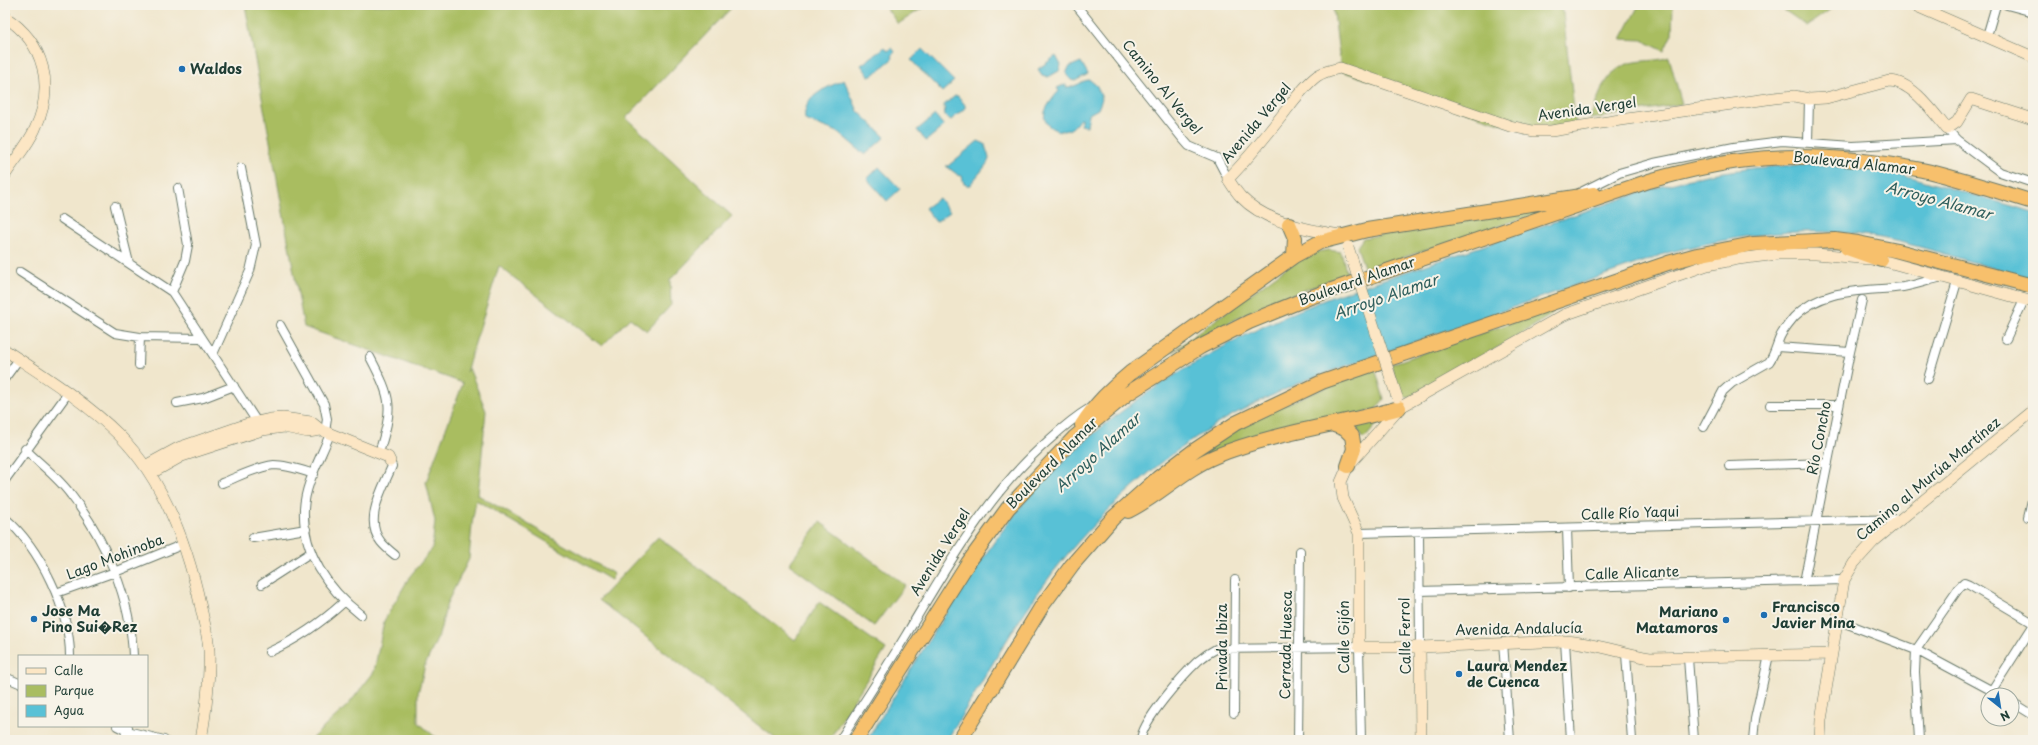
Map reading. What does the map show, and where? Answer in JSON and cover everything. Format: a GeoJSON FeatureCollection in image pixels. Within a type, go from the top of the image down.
{"type":"FeatureCollection","features":[{"type":"Feature","properties":{"kind":"highway","name":"Boulevard Alamar"},"geometry":{"type":"LineString","coordinates":[[856,740],[968,563],[1008,508],[1074,438],[1127,394],[1200,348],[1249,322],[1341,285],[1618,191],[1691,169],[1746,160],[1791,156],[1874,162],[1923,170],[2033,202]]}},
{"type":"Feature","properties":{"kind":"highway"},"geometry":{"type":"LineString","coordinates":[[1074,438],[1094,406],[1109,390],[1130,373],[1294,256],[1320,242],[1345,241],[1573,196],[1618,191]]}},
{"type":"Feature","properties":{"kind":"highway"},"geometry":{"type":"LineString","coordinates":[[1289,224],[1295,238],[1294,256]]}},
{"type":"Feature","properties":{"kind":"highway"},"geometry":{"type":"LineString","coordinates":[[1812,240],[1856,251],[1881,260]]}},
{"type":"Feature","properties":{"kind":"highway"},"geometry":{"type":"LineString","coordinates":[[960,740],[1042,606],[1072,565],[1113,518],[1158,478],[1195,450],[1236,423],[1322,382],[1668,263],[1697,255],[1752,244],[1812,240],[1858,243],[2033,286]]}},
{"type":"Feature","properties":{"kind":"highway"},"geometry":{"type":"LineString","coordinates":[[1113,518],[1146,503],[1186,473],[1214,456],[1244,446],[1334,425],[1398,403]]}},
{"type":"Feature","properties":{"kind":"highway"},"geometry":{"type":"LineString","coordinates":[[1334,425],[1345,429],[1352,436],[1354,449],[1348,466]]}},
{"type":"Feature","properties":{"kind":"street","name":"Camino Al Vergel"},"geometry":{"type":"LineString","coordinates":[[1076,5],[1189,146],[1217,158],[1228,180],[1241,197],[1256,208],[1289,224],[1345,241]]}},
{"type":"Feature","properties":{"kind":"street"},"geometry":{"type":"LineString","coordinates":[[1914,5],[2033,57]]}},
{"type":"Feature","properties":{"kind":"street"},"geometry":{"type":"LineString","coordinates":[[1987,36],[1996,5]]}},
{"type":"Feature","properties":{"kind":"street"},"geometry":{"type":"LineString","coordinates":[[2007,5],[2033,12]]}},
{"type":"Feature","properties":{"kind":"street"},"geometry":{"type":"LineString","coordinates":[[5,17],[23,33],[38,52],[44,66],[46,84],[43,107],[35,130],[5,174]]}},
{"type":"Feature","properties":{"kind":"street","name":"Avenida Vergel"},"geometry":{"type":"LineString","coordinates":[[1228,180],[1244,163],[1306,86],[1317,76],[1340,68],[1510,126],[1533,131],[1551,131],[1774,98],[1794,96],[1809,100],[1826,98],[1882,82],[1896,81],[1906,86],[1926,104],[1957,140],[2000,172],[2032,182]]}},
{"type":"Feature","properties":{"kind":"street"},"geometry":{"type":"LineString","coordinates":[[1948,129],[1957,122],[1971,99],[2033,119]]}},
{"type":"Feature","properties":{"kind":"street"},"geometry":{"type":"LineString","coordinates":[[1808,142],[1809,100]]}},
{"type":"Feature","properties":{"kind":"street"},"geometry":{"type":"LineString","coordinates":[[1573,196],[1619,173],[1654,163],[1734,147],[1782,141],[1853,146],[1957,140]]}},
{"type":"Feature","properties":{"kind":"street"},"geometry":{"type":"LineString","coordinates":[[213,354],[250,271],[256,245],[241,168]]}},
{"type":"Feature","properties":{"kind":"street"},"geometry":{"type":"LineString","coordinates":[[172,292],[185,261],[188,245],[178,188]]}},
{"type":"Feature","properties":{"kind":"street"},"geometry":{"type":"LineString","coordinates":[[115,206],[129,262]]}},
{"type":"Feature","properties":{"kind":"street"},"geometry":{"type":"LineString","coordinates":[[62,219],[129,262],[172,292],[260,426]]}},
{"type":"Feature","properties":{"kind":"street"},"geometry":{"type":"LineString","coordinates":[[1345,241],[1398,403]]}},
{"type":"Feature","properties":{"kind":"street"},"geometry":{"type":"LineString","coordinates":[[1359,533],[1342,490],[1341,482],[1348,466],[1398,403],[1564,315],[1707,265],[1778,254],[1816,254],[1881,260],[2030,302],[2006,339]]}},
{"type":"Feature","properties":{"kind":"street"},"geometry":{"type":"LineString","coordinates":[[20,272],[108,330],[122,335],[140,337],[202,338]]}},
{"type":"Feature","properties":{"kind":"street"},"geometry":{"type":"LineString","coordinates":[[1704,427],[1723,391],[1732,383],[1769,362],[1785,328],[1795,316],[1809,304],[1820,299],[1865,289],[1904,287],[1942,277]]}},
{"type":"Feature","properties":{"kind":"street"},"geometry":{"type":"LineString","coordinates":[[1928,379],[1957,282]]}},
{"type":"Feature","properties":{"kind":"street","name":"Río Concho"},"geometry":{"type":"LineString","coordinates":[[1804,582],[1815,521],[1862,300]]}},
{"type":"Feature","properties":{"kind":"street"},"geometry":{"type":"LineString","coordinates":[[280,325],[324,404],[327,420],[304,509],[310,553],[328,582],[344,602],[361,615]]}},
{"type":"Feature","properties":{"kind":"street"},"geometry":{"type":"LineString","coordinates":[[139,365],[140,337]]}},
{"type":"Feature","properties":{"kind":"street"},"geometry":{"type":"LineString","coordinates":[[1777,347],[1850,352]]}},
{"type":"Feature","properties":{"kind":"street"},"geometry":{"type":"LineString","coordinates":[[5,350],[68,393],[119,435],[147,470],[159,489],[184,544],[197,588],[209,650],[207,708],[201,740]]}},
{"type":"Feature","properties":{"kind":"street"},"geometry":{"type":"LineString","coordinates":[[370,357],[389,397],[389,420],[379,453]]}},
{"type":"Feature","properties":{"kind":"street"},"geometry":{"type":"LineString","coordinates":[[5,378],[18,359]]}},
{"type":"Feature","properties":{"kind":"street"},"geometry":{"type":"LineString","coordinates":[[177,403],[203,398],[234,386]]}},
{"type":"Feature","properties":{"kind":"street"},"geometry":{"type":"LineString","coordinates":[[5,480],[25,450],[68,393]]}},
{"type":"Feature","properties":{"kind":"street"},"geometry":{"type":"LineString","coordinates":[[1770,405],[1839,405]]}},
{"type":"Feature","properties":{"kind":"street","name":"Avenida Vergel"},"geometry":{"type":"LineString","coordinates":[[840,740],[883,674],[958,547],[995,496],[1035,452],[1069,422],[1094,406]]}},
{"type":"Feature","properties":{"kind":"street","name":"Camino al Murúa Martínez"},"geometry":{"type":"LineString","coordinates":[[1820,740],[1831,654],[1844,580],[1862,553],[1902,518],[2032,415]]}},
{"type":"Feature","properties":{"kind":"street"},"geometry":{"type":"LineString","coordinates":[[147,470],[178,448],[212,442],[283,418],[311,422],[325,432],[379,453],[388,457],[390,460],[392,466],[373,516],[373,526],[381,543],[395,555]]}},
{"type":"Feature","properties":{"kind":"street"},"geometry":{"type":"LineString","coordinates":[[25,450],[70,494],[92,526],[115,572],[132,633],[133,655]]}},
{"type":"Feature","properties":{"kind":"street"},"geometry":{"type":"LineString","coordinates":[[1729,466],[1828,463]]}},
{"type":"Feature","properties":{"kind":"street"},"geometry":{"type":"LineString","coordinates":[[222,483],[264,467],[273,466],[284,466],[314,474]]}},
{"type":"Feature","properties":{"kind":"street"},"geometry":{"type":"LineString","coordinates":[[2028,517],[2033,496]]}},
{"type":"Feature","properties":{"kind":"street"},"geometry":{"type":"LineString","coordinates":[[5,518],[15,526],[37,556],[56,593],[67,630],[70,655]]}},
{"type":"Feature","properties":{"kind":"street","name":"Calle Río Yaqui"},"geometry":{"type":"LineString","coordinates":[[1359,533],[1902,518]]}},
{"type":"Feature","properties":{"kind":"street"},"geometry":{"type":"LineString","coordinates":[[1567,528],[1569,588]]}},
{"type":"Feature","properties":{"kind":"street"},"geometry":{"type":"LineString","coordinates":[[253,538],[306,529]]}},
{"type":"Feature","properties":{"kind":"street","name":"Calle Ferrol"},"geometry":{"type":"LineString","coordinates":[[1419,532],[1421,740]]}},
{"type":"Feature","properties":{"kind":"street","name":"Calle Gijón"},"geometry":{"type":"LineString","coordinates":[[1359,533],[1361,740]]}},
{"type":"Feature","properties":{"kind":"street","name":"Lago Mohinoba"},"geometry":{"type":"LineString","coordinates":[[56,593],[115,572],[184,544]]}},
{"type":"Feature","properties":{"kind":"street","name":"Cerrada Huesca"},"geometry":{"type":"LineString","coordinates":[[1298,740],[1300,551]]}},
{"type":"Feature","properties":{"kind":"street"},"geometry":{"type":"LineString","coordinates":[[262,584],[310,553]]}},
{"type":"Feature","properties":{"kind":"street","name":"Privada Ibiza"},"geometry":{"type":"LineString","coordinates":[[1234,713],[1236,648],[1235,580]]}},
{"type":"Feature","properties":{"kind":"street","name":"Calle Alicante"},"geometry":{"type":"LineString","coordinates":[[1419,591],[1844,580]]}},
{"type":"Feature","properties":{"kind":"street"},"geometry":{"type":"LineString","coordinates":[[1927,740],[1919,737],[1915,672],[1916,650],[1958,588],[1964,584],[2033,625],[1994,687]]}},
{"type":"Feature","properties":{"kind":"street"},"geometry":{"type":"LineString","coordinates":[[269,652],[301,636],[344,602]]}},
{"type":"Feature","properties":{"kind":"street"},"geometry":{"type":"LineString","coordinates":[[1837,620],[1916,650],[1986,687]]}},
{"type":"Feature","properties":{"kind":"street"},"geometry":{"type":"LineString","coordinates":[[1565,641],[1571,740]]}},
{"type":"Feature","properties":{"kind":"street","name":"Avenida Andalucía"},"geometry":{"type":"LineString","coordinates":[[1141,740],[1145,726],[1151,715],[1198,661],[1216,649],[1420,647],[1502,642],[1565,641],[1582,642],[1626,654],[1650,658],[1831,654]]}},
{"type":"Feature","properties":{"kind":"street"},"geometry":{"type":"LineString","coordinates":[[1502,642],[1510,740]]}},
{"type":"Feature","properties":{"kind":"street"},"geometry":{"type":"LineString","coordinates":[[1626,654],[1632,740]]}},
{"type":"Feature","properties":{"kind":"street"},"geometry":{"type":"LineString","coordinates":[[1753,740],[1755,719],[1768,655]]}},
{"type":"Feature","properties":{"kind":"street"},"geometry":{"type":"LineString","coordinates":[[1688,658],[1694,740]]}},
{"type":"Feature","properties":{"kind":"street"},"geometry":{"type":"LineString","coordinates":[[5,677],[18,683]]}},
{"type":"Feature","properties":{"kind":"street"},"geometry":{"type":"LineString","coordinates":[[2020,707],[2033,715]]}},
{"type":"Feature","properties":{"kind":"street"},"geometry":{"type":"LineString","coordinates":[[124,740],[127,728],[164,740]]}},
{"type":"Feature","properties":{"kind":"green space"},"geometry":{"type":"Polygon","coordinates":[[[245,5],[734,5],[626,118],[732,216],[670,280],[671,305],[647,331],[630,318],[602,346],[499,266],[466,372],[469,368],[486,411],[478,495],[614,574],[611,580],[476,500],[469,559],[447,603],[439,635],[425,665],[418,693],[418,722],[434,736],[443,740],[310,740],[348,705],[374,672],[384,621],[410,576],[432,549],[435,521],[426,482],[463,383],[304,327],[245,5]]]}},
{"type":"Feature","properties":{"kind":"green space"},"geometry":{"type":"Polygon","coordinates":[[[884,5],[927,5],[898,24],[884,5]]]}},
{"type":"Feature","properties":{"kind":"green space"},"geometry":{"type":"Polygon","coordinates":[[[1333,5],[1562,5],[1576,127],[1512,127],[1341,71],[1333,5]]]}},
{"type":"Feature","properties":{"kind":"green space"},"geometry":{"type":"Polygon","coordinates":[[[1639,5],[1673,5],[1672,34],[1664,51],[1642,40],[1621,39],[1639,5]]]}},
{"type":"Feature","properties":{"kind":"green space"},"geometry":{"type":"Polygon","coordinates":[[[1777,5],[1834,5],[1835,6],[1807,26],[1777,5]]]}},
{"type":"Feature","properties":{"kind":"green space"},"geometry":{"type":"Polygon","coordinates":[[[1669,57],[1682,104],[1590,119],[1605,83],[1617,69],[1636,62],[1669,57]]]}},
{"type":"Feature","properties":{"kind":"green space"},"geometry":{"type":"Polygon","coordinates":[[[1569,203],[1365,270],[1357,247],[1363,238],[1569,203]]]}},
{"type":"Feature","properties":{"kind":"green space"},"geometry":{"type":"Polygon","coordinates":[[[1329,250],[1341,252],[1347,274],[1259,307],[1172,352],[1287,267],[1315,252],[1329,250]]]}},
{"type":"Feature","properties":{"kind":"green space"},"geometry":{"type":"Polygon","coordinates":[[[1552,309],[1552,314],[1520,335],[1409,398],[1400,395],[1391,364],[1552,309]]]}},
{"type":"Feature","properties":{"kind":"green space"},"geometry":{"type":"Polygon","coordinates":[[[1375,368],[1384,399],[1375,410],[1241,443],[1154,487],[1225,435],[1281,406],[1375,368]]]}},
{"type":"Feature","properties":{"kind":"green space"},"geometry":{"type":"Polygon","coordinates":[[[1377,421],[1378,423],[1365,438],[1362,438],[1356,426],[1377,421]]]}},
{"type":"Feature","properties":{"kind":"green space"},"geometry":{"type":"Polygon","coordinates":[[[820,522],[905,585],[874,626],[789,564],[820,522]]]}},
{"type":"Feature","properties":{"kind":"green space"},"geometry":{"type":"Polygon","coordinates":[[[658,537],[795,640],[819,602],[886,649],[829,740],[777,740],[599,600],[658,537]]]}},
{"type":"Feature","properties":{"kind":"water"},"geometry":{"type":"Polygon","coordinates":[[[885,47],[888,51],[892,48],[895,52],[892,55],[893,58],[872,76],[869,76],[861,65],[885,47]]]}},
{"type":"Feature","properties":{"kind":"water"},"geometry":{"type":"Polygon","coordinates":[[[922,49],[954,81],[942,92],[911,60],[922,49]]]}},
{"type":"Feature","properties":{"kind":"water"},"geometry":{"type":"Polygon","coordinates":[[[1056,56],[1061,65],[1059,71],[1048,77],[1042,75],[1038,69],[1056,56]]]}},
{"type":"Feature","properties":{"kind":"water"},"geometry":{"type":"Polygon","coordinates":[[[1081,62],[1088,74],[1075,81],[1071,80],[1066,74],[1069,67],[1081,62]]]}},
{"type":"Feature","properties":{"kind":"water"},"geometry":{"type":"Polygon","coordinates":[[[844,80],[858,111],[885,137],[865,155],[838,132],[805,120],[807,105],[811,99],[823,90],[844,80]]]}},
{"type":"Feature","properties":{"kind":"water"},"geometry":{"type":"Polygon","coordinates":[[[1090,80],[1097,86],[1102,99],[1098,109],[1089,114],[1087,126],[1081,125],[1081,118],[1074,126],[1066,131],[1056,130],[1048,125],[1044,117],[1045,112],[1059,91],[1057,88],[1066,84],[1066,87],[1071,87],[1090,80]]]}},
{"type":"Feature","properties":{"kind":"water"},"geometry":{"type":"Polygon","coordinates":[[[955,96],[958,96],[965,105],[965,108],[951,120],[945,116],[944,105],[955,96]]]}},
{"type":"Feature","properties":{"kind":"water"},"geometry":{"type":"Polygon","coordinates":[[[935,115],[944,126],[926,141],[917,130],[935,115]]]}},
{"type":"Feature","properties":{"kind":"water"},"geometry":{"type":"Polygon","coordinates":[[[978,141],[985,144],[989,159],[984,168],[970,185],[967,185],[964,184],[962,176],[958,175],[946,166],[948,166],[978,141]]]}},
{"type":"Feature","properties":{"kind":"water","name":"Arroyo Alamar"},"geometry":{"type":"Polygon","coordinates":[[[1810,164],[1859,168],[1911,177],[2033,212],[2033,280],[1919,247],[1881,238],[1827,232],[1800,232],[1746,237],[1719,241],[1667,253],[1306,380],[1216,424],[1186,444],[1133,486],[1085,534],[1053,572],[1021,618],[947,740],[867,740],[978,565],[1024,502],[1076,450],[1108,422],[1179,372],[1255,331],[1334,296],[1651,189],[1710,174],[1754,168],[1810,164]]]}},
{"type":"Feature","properties":{"kind":"water"},"geometry":{"type":"Polygon","coordinates":[[[879,167],[900,189],[887,201],[867,179],[879,167]]]}},
{"type":"Feature","properties":{"kind":"water"},"geometry":{"type":"Polygon","coordinates":[[[939,198],[950,212],[936,222],[925,208],[939,198]]]}},
{"type":"Feature","properties":{"kind":"place","name":"Waldos"},"geometry":{"type":"Point","coordinates":[182,69]}},
{"type":"Feature","properties":{"kind":"place","name":"Francisco Javier Mina"},"geometry":{"type":"Point","coordinates":[1764,615]}},
{"type":"Feature","properties":{"kind":"place","name":"Jose Ma Pino Sui�Rez"},"geometry":{"type":"Point","coordinates":[34,619]}},
{"type":"Feature","properties":{"kind":"place","name":"Mariano Matamoros"},"geometry":{"type":"Point","coordinates":[1726,620]}},
{"type":"Feature","properties":{"kind":"place","name":"Laura Mendez de Cuenca"},"geometry":{"type":"Point","coordinates":[1459,674]}}]}
